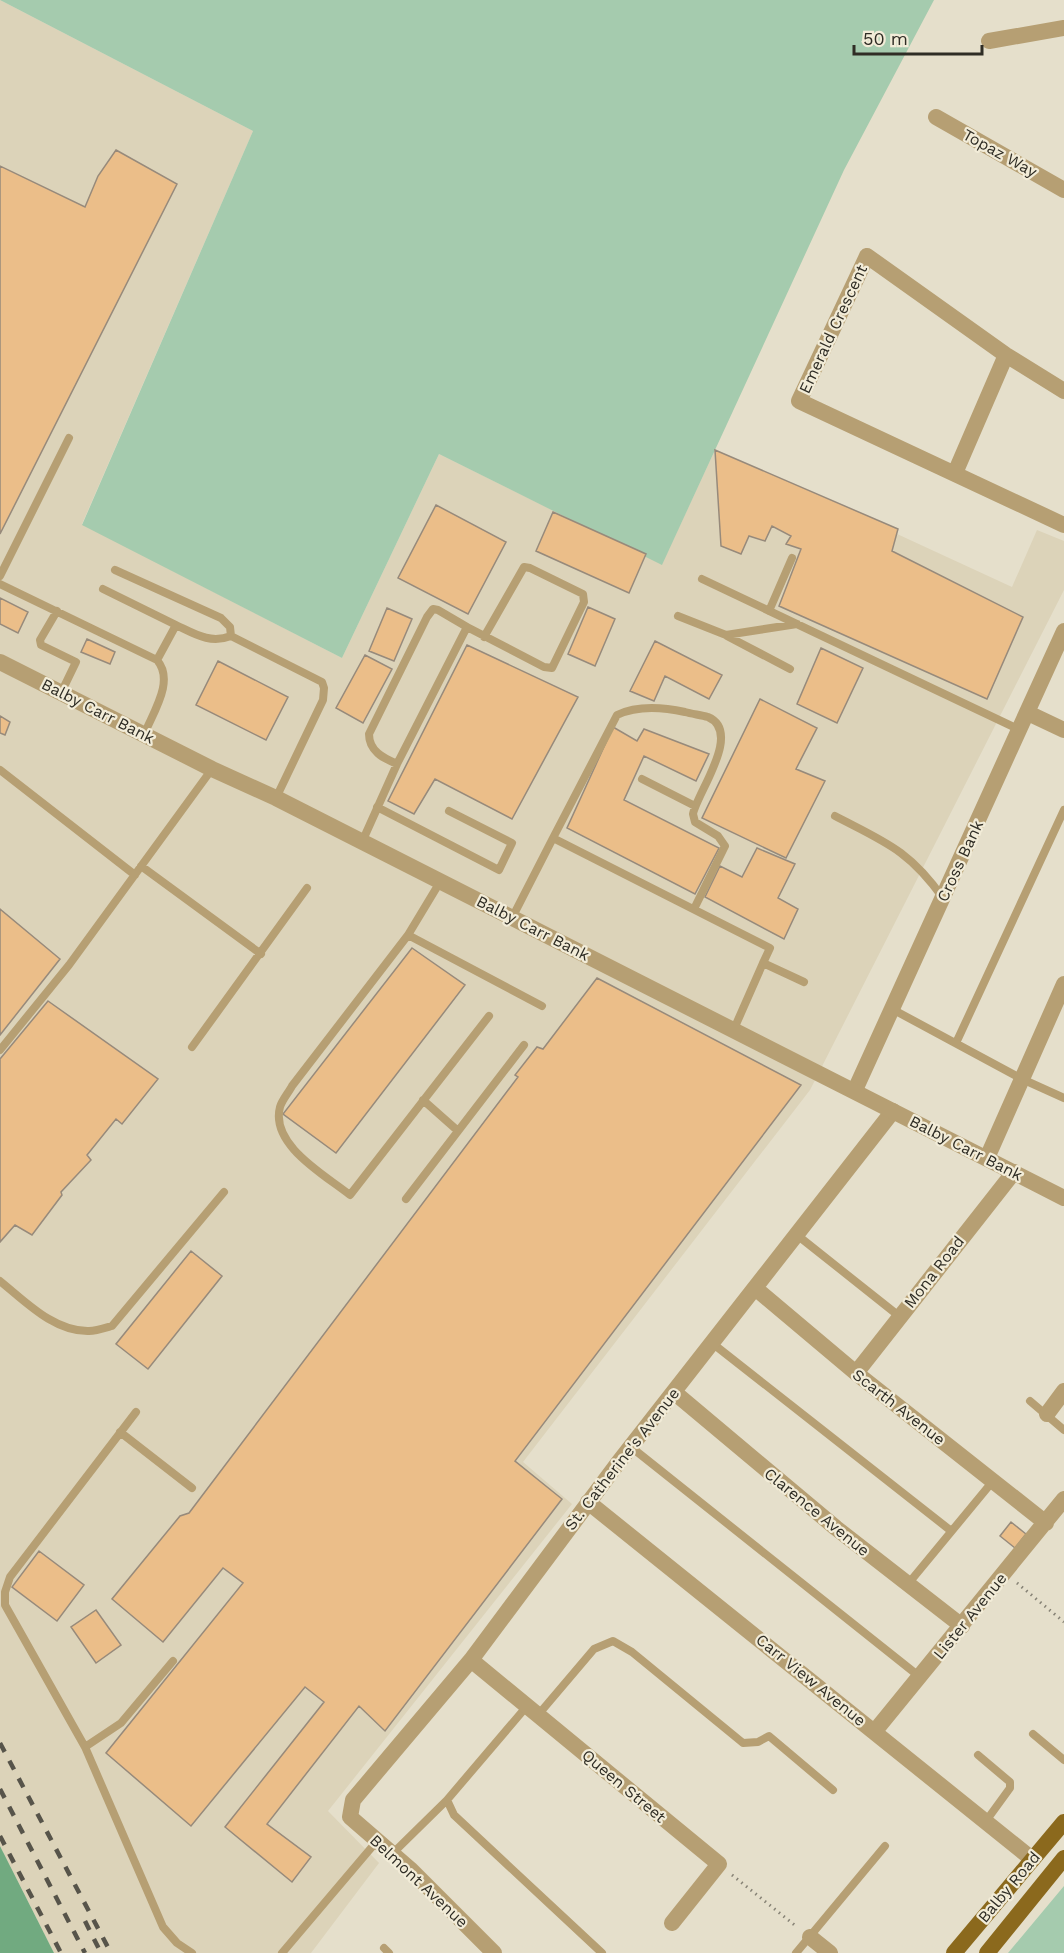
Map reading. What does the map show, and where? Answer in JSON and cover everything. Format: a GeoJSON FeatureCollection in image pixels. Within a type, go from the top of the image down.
{"type":"FeatureCollection","features":[{"type":"Feature","properties":{"kind":"main road","name":"Balby Road"},"geometry":{"type":"LineString","coordinates":[[954,1953],[1064,1822]]}},
{"type":"Feature","properties":{"kind":"main road","name":"Balby Road"},"geometry":{"type":"LineString","coordinates":[[987,1953],[1064,1858]]}},
{"type":"Feature","properties":{"kind":"street"},"geometry":{"type":"LineString","coordinates":[[988,41],[1064,28]]}},
{"type":"Feature","properties":{"kind":"street","name":"Topaz Way"},"geometry":{"type":"LineString","coordinates":[[936,117],[1064,190]]}},
{"type":"Feature","properties":{"kind":"street","name":"Emerald Crescent"},"geometry":{"type":"LineString","coordinates":[[1064,391],[1006,356],[867,256],[799,401],[1064,525]]}},
{"type":"Feature","properties":{"kind":"street"},"geometry":{"type":"LineString","coordinates":[[955,473],[1006,356]]}},
{"type":"Feature","properties":{"kind":"street","name":"Cross Bank"},"geometry":{"type":"LineString","coordinates":[[855,1090],[1063,636]]}},
{"type":"Feature","properties":{"kind":"street","name":"Balby Carr Bank"},"geometry":{"type":"LineString","coordinates":[[0,662],[212,769],[276,798],[1064,1198]]}},
{"type":"Feature","properties":{"kind":"street"},"geometry":{"type":"LineString","coordinates":[[1028,713],[1064,730]]}},
{"type":"Feature","properties":{"kind":"street"},"geometry":{"type":"LineString","coordinates":[[987,1158],[1064,984]]}},
{"type":"Feature","properties":{"kind":"street","name":"St. Catherine's Avenue"},"geometry":{"type":"LineString","coordinates":[[350,1806],[471,1660],[631,1447],[893,1111]]}},
{"type":"Feature","properties":{"kind":"street","name":"Mona Road"},"geometry":{"type":"LineString","coordinates":[[856,1373],[1014,1172]]}},
{"type":"Feature","properties":{"kind":"street","name":"Scarth Avenue"},"geometry":{"type":"LineString","coordinates":[[755,1288],[856,1373],[1046,1523]]}},
{"type":"Feature","properties":{"kind":"street"},"geometry":{"type":"LineString","coordinates":[[1047,1414],[1064,1391]]}},
{"type":"Feature","properties":{"kind":"street","name":"Clarence Avenue"},"geometry":{"type":"LineString","coordinates":[[675,1393],[744,1453],[962,1626]]}},
{"type":"Feature","properties":{"kind":"street","name":"Lister Avenue"},"geometry":{"type":"LineString","coordinates":[[875,1731],[1064,1499]]}},
{"type":"Feature","properties":{"kind":"street","name":"Carr View Avenue"},"geometry":{"type":"LineString","coordinates":[[588,1503],[1032,1859]]}},
{"type":"Feature","properties":{"kind":"street","name":"Queen Street"},"geometry":{"type":"LineString","coordinates":[[471,1660],[719,1864]]}},
{"type":"Feature","properties":{"kind":"street","name":"Belmont Avenue"},"geometry":{"type":"LineString","coordinates":[[350,1806],[350,1817],[410,1869],[494,1953]]}},
{"type":"Feature","properties":{"kind":"street"},"geometry":{"type":"LineString","coordinates":[[672,1923],[719,1864]]}},
{"type":"Feature","properties":{"kind":"street"},"geometry":{"type":"LineString","coordinates":[[810,1937],[830,1953]]}},
{"type":"Feature","properties":{"kind":"lane"},"geometry":{"type":"LineString","coordinates":[[0,576],[69,438]]}},
{"type":"Feature","properties":{"kind":"lane"},"geometry":{"type":"LineString","coordinates":[[769,611],[792,558]]}},
{"type":"Feature","properties":{"kind":"lane"},"geometry":{"type":"LineString","coordinates":[[397,765],[373,749],[369,741],[369,734],[433,609],[438,610],[484,637],[544,667],[552,668],[584,602],[583,594],[524,567],[484,637]]}},
{"type":"Feature","properties":{"kind":"lane"},"geometry":{"type":"LineString","coordinates":[[115,570],[221,618],[230,627],[231,636]]}},
{"type":"Feature","properties":{"kind":"lane"},"geometry":{"type":"LineString","coordinates":[[702,579],[1021,730]]}},
{"type":"Feature","properties":{"kind":"lane"},"geometry":{"type":"LineString","coordinates":[[0,584],[157,660],[165,669],[165,681],[144,735]]}},
{"type":"Feature","properties":{"kind":"lane"},"geometry":{"type":"LineString","coordinates":[[103,589],[207,640],[220,640],[231,636],[322,682],[323,700],[276,798]]}},
{"type":"Feature","properties":{"kind":"lane"},"geometry":{"type":"LineString","coordinates":[[57,611],[40,640],[41,645],[76,662],[61,693]]}},
{"type":"Feature","properties":{"kind":"lane"},"geometry":{"type":"LineString","coordinates":[[678,616],[726,635],[790,669]]}},
{"type":"Feature","properties":{"kind":"lane"},"geometry":{"type":"LineString","coordinates":[[726,635],[798,624]]}},
{"type":"Feature","properties":{"kind":"lane"},"geometry":{"type":"LineString","coordinates":[[157,660],[176,625]]}},
{"type":"Feature","properties":{"kind":"lane"},"geometry":{"type":"LineString","coordinates":[[362,843],[397,765],[467,627]]}},
{"type":"Feature","properties":{"kind":"lane"},"geometry":{"type":"LineString","coordinates":[[512,918],[610,724],[617,716],[634,709],[669,709],[710,718],[717,727],[720,751],[694,806],[695,822],[718,836],[725,846],[694,909]]}},
{"type":"Feature","properties":{"kind":"lane"},"geometry":{"type":"LineString","coordinates":[[0,1050],[69,965],[212,769]]}},
{"type":"Feature","properties":{"kind":"lane"},"geometry":{"type":"LineString","coordinates":[[0,770],[135,875]]}},
{"type":"Feature","properties":{"kind":"lane"},"geometry":{"type":"LineString","coordinates":[[642,779],[694,806]]}},
{"type":"Feature","properties":{"kind":"lane"},"geometry":{"type":"LineString","coordinates":[[377,807],[500,870],[512,843],[449,811]]}},
{"type":"Feature","properties":{"kind":"lane"},"geometry":{"type":"LineString","coordinates":[[956,1043],[1064,810]]}},
{"type":"Feature","properties":{"kind":"lane"},"geometry":{"type":"LineString","coordinates":[[835,816],[897,848],[915,862],[943,898]]}},
{"type":"Feature","properties":{"kind":"lane"},"geometry":{"type":"LineString","coordinates":[[553,838],[770,948],[734,1029]]}},
{"type":"Feature","properties":{"kind":"lane"},"geometry":{"type":"LineString","coordinates":[[141,866],[261,954]]}},
{"type":"Feature","properties":{"kind":"lane"},"geometry":{"type":"LineString","coordinates":[[440,882],[408,935],[292,1086],[280,1106],[280,1123],[284,1137],[293,1149],[350,1195],[489,1016]]}},
{"type":"Feature","properties":{"kind":"lane"},"geometry":{"type":"LineString","coordinates":[[192,1047],[307,888]]}},
{"type":"Feature","properties":{"kind":"lane"},"geometry":{"type":"LineString","coordinates":[[408,935],[542,1006]]}},
{"type":"Feature","properties":{"kind":"lane"},"geometry":{"type":"LineString","coordinates":[[763,963],[804,982]]}},
{"type":"Feature","properties":{"kind":"lane"},"geometry":{"type":"LineString","coordinates":[[892,1009],[1022,1079],[1064,1098]]}},
{"type":"Feature","properties":{"kind":"lane"},"geometry":{"type":"LineString","coordinates":[[406,1199],[524,1045]]}},
{"type":"Feature","properties":{"kind":"lane"},"geometry":{"type":"LineString","coordinates":[[423,1101],[458,1131]]}},
{"type":"Feature","properties":{"kind":"lane"},"geometry":{"type":"LineString","coordinates":[[0,1281],[36,1311],[66,1328],[89,1331],[112,1326],[225,1192]]}},
{"type":"Feature","properties":{"kind":"lane"},"geometry":{"type":"LineString","coordinates":[[798,1235],[899,1316]]}},
{"type":"Feature","properties":{"kind":"lane"},"geometry":{"type":"LineString","coordinates":[[712,1343],[950,1530]]}},
{"type":"Feature","properties":{"kind":"lane"},"geometry":{"type":"LineString","coordinates":[[1030,1401],[1064,1430]]}},
{"type":"Feature","properties":{"kind":"lane"},"geometry":{"type":"LineString","coordinates":[[136,1412],[10,1577],[5,1592],[5,1605],[85,1747],[164,1927],[177,1943],[192,1953]]}},
{"type":"Feature","properties":{"kind":"lane"},"geometry":{"type":"LineString","coordinates":[[120,1432],[192,1488]]}},
{"type":"Feature","properties":{"kind":"lane"},"geometry":{"type":"LineString","coordinates":[[631,1447],[920,1677]]}},
{"type":"Feature","properties":{"kind":"lane"},"geometry":{"type":"LineString","coordinates":[[908,1584],[950,1530],[993,1481]]}},
{"type":"Feature","properties":{"kind":"lane"},"geometry":{"type":"LineString","coordinates":[[392,1855],[594,1649],[613,1641],[632,1652],[743,1743],[758,1742],[769,1736],[833,1790]]}},
{"type":"Feature","properties":{"kind":"lane"},"geometry":{"type":"LineString","coordinates":[[85,1747],[121,1723],[172,1661]]}},
{"type":"Feature","properties":{"kind":"lane"},"geometry":{"type":"LineString","coordinates":[[1033,1734],[1064,1760]]}},
{"type":"Feature","properties":{"kind":"lane"},"geometry":{"type":"LineString","coordinates":[[978,1755],[1010,1782],[1010,1788],[986,1821]]}},
{"type":"Feature","properties":{"kind":"lane"},"geometry":{"type":"LineString","coordinates":[[447,1800],[454,1815],[602,1953]]}},
{"type":"Feature","properties":{"kind":"lane"},"geometry":{"type":"LineString","coordinates":[[282,1953],[378,1842]]}},
{"type":"Feature","properties":{"kind":"lane"},"geometry":{"type":"LineString","coordinates":[[796,1953],[885,1846]]}},
{"type":"Feature","properties":{"kind":"path"},"geometry":{"type":"LineString","coordinates":[[1005,1573],[1064,1622]]}},
{"type":"Feature","properties":{"kind":"path"},"geometry":{"type":"LineString","coordinates":[[719,1864],[810,1937]]}},
{"type":"Feature","properties":{"kind":"shaded area"},"geometry":{"type":"Polygon","coordinates":[[[0,0],[253,131],[82,524],[342,658],[439,454],[662,564],[715,450],[1012,587],[1037,530],[1064,541],[1064,590],[810,1090],[523,1462],[572,1504],[328,1811],[379,1863],[311,1953],[54,1953],[0,1846],[0,0]]]}},
{"type":"Feature","properties":{"kind":"green space"},"geometry":{"type":"Polygon","coordinates":[[[0,0],[934,0],[844,170],[662,565],[439,454],[342,658],[82,525],[253,131],[0,0]]]}},
{"type":"Feature","properties":{"kind":"green space"},"geometry":{"type":"Polygon","coordinates":[[[0,1846],[54,1953],[0,1953],[0,1846]]]}},
{"type":"Feature","properties":{"kind":"green space"},"geometry":{"type":"Polygon","coordinates":[[[1064,1886],[1064,1953],[1008,1953],[1064,1886]]]}},
{"type":"Feature","properties":{"kind":"building"},"geometry":{"type":"Polygon","coordinates":[[[116,150],[177,184],[0,534],[0,166],[85,207],[98,176],[116,150]]]}},
{"type":"Feature","properties":{"kind":"building"},"geometry":{"type":"Polygon","coordinates":[[[715,450],[898,529],[892,551],[1023,617],[987,699],[779,606],[801,549],[786,544],[791,536],[772,526],[765,541],[749,536],[741,554],[721,546],[715,450]]]}},
{"type":"Feature","properties":{"kind":"building"},"geometry":{"type":"Polygon","coordinates":[[[436,505],[506,542],[468,614],[398,578],[436,505]]]}},
{"type":"Feature","properties":{"kind":"building"},"geometry":{"type":"Polygon","coordinates":[[[553,512],[646,554],[629,593],[536,551],[553,512]]]}},
{"type":"Feature","properties":{"kind":"building"},"geometry":{"type":"Polygon","coordinates":[[[0,598],[28,612],[18,633],[0,624],[0,598]]]}},
{"type":"Feature","properties":{"kind":"building"},"geometry":{"type":"Polygon","coordinates":[[[588,607],[615,619],[595,666],[568,654],[588,607]]]}},
{"type":"Feature","properties":{"kind":"building"},"geometry":{"type":"Polygon","coordinates":[[[387,608],[412,619],[394,661],[369,651],[387,608]]]}},
{"type":"Feature","properties":{"kind":"building"},"geometry":{"type":"Polygon","coordinates":[[[87,639],[115,652],[110,664],[81,652],[87,639]]]}},
{"type":"Feature","properties":{"kind":"building"},"geometry":{"type":"Polygon","coordinates":[[[655,641],[722,675],[709,699],[665,676],[654,701],[630,691],[655,641]]]}},
{"type":"Feature","properties":{"kind":"building"},"geometry":{"type":"Polygon","coordinates":[[[467,645],[578,697],[512,819],[435,779],[414,814],[388,801],[467,645]]]}},
{"type":"Feature","properties":{"kind":"building"},"geometry":{"type":"Polygon","coordinates":[[[821,648],[863,668],[837,723],[797,704],[821,648]]]}},
{"type":"Feature","properties":{"kind":"building"},"geometry":{"type":"Polygon","coordinates":[[[365,655],[392,669],[363,723],[336,708],[365,655]]]}},
{"type":"Feature","properties":{"kind":"building"},"geometry":{"type":"Polygon","coordinates":[[[218,661],[288,697],[266,740],[196,705],[218,661]]]}},
{"type":"Feature","properties":{"kind":"building"},"geometry":{"type":"Polygon","coordinates":[[[760,699],[817,728],[796,769],[825,781],[786,858],[702,818],[760,699]]]}},
{"type":"Feature","properties":{"kind":"building"},"geometry":{"type":"Polygon","coordinates":[[[0,716],[10,722],[5,735],[0,733],[0,716]]]}},
{"type":"Feature","properties":{"kind":"building"},"geometry":{"type":"Polygon","coordinates":[[[613,727],[637,741],[644,729],[709,754],[696,781],[644,756],[624,800],[719,848],[695,894],[567,828],[613,727]]]}},
{"type":"Feature","properties":{"kind":"building"},"geometry":{"type":"Polygon","coordinates":[[[757,848],[795,864],[778,898],[798,909],[784,939],[705,897],[720,866],[742,877],[757,848]]]}},
{"type":"Feature","properties":{"kind":"building"},"geometry":{"type":"Polygon","coordinates":[[[0,909],[60,959],[0,1035],[0,909]]]}},
{"type":"Feature","properties":{"kind":"building"},"geometry":{"type":"Polygon","coordinates":[[[412,948],[465,985],[336,1153],[283,1114],[412,948]]]}},
{"type":"Feature","properties":{"kind":"building"},"geometry":{"type":"Polygon","coordinates":[[[597,978],[801,1085],[515,1461],[562,1499],[385,1731],[359,1706],[267,1824],[311,1857],[292,1882],[225,1827],[324,1702],[305,1687],[191,1826],[106,1753],[243,1583],[223,1568],[163,1642],[112,1599],[180,1516],[189,1513],[518,1077],[515,1075],[537,1047],[543,1049],[597,978]]]}},
{"type":"Feature","properties":{"kind":"building"},"geometry":{"type":"Polygon","coordinates":[[[48,1001],[158,1079],[122,1124],[116,1119],[87,1155],[91,1160],[61,1192],[62,1195],[32,1235],[15,1225],[0,1242],[0,1059],[48,1001]]]}},
{"type":"Feature","properties":{"kind":"building"},"geometry":{"type":"Polygon","coordinates":[[[191,1251],[222,1276],[148,1369],[116,1344],[191,1251]]]}},
{"type":"Feature","properties":{"kind":"building"},"geometry":{"type":"Polygon","coordinates":[[[1011,1522],[1026,1534],[1015,1548],[1000,1536],[1011,1522]]]}},
{"type":"Feature","properties":{"kind":"building"},"geometry":{"type":"Polygon","coordinates":[[[39,1551],[84,1585],[57,1621],[12,1587],[39,1551]]]}},
{"type":"Feature","properties":{"kind":"building"},"geometry":{"type":"Polygon","coordinates":[[[96,1610],[121,1645],[96,1663],[71,1627],[96,1610]]]}},
{"type":"Feature","properties":{"kind":"railway"},"geometry":{"type":"LineString","coordinates":[[0,1743],[111,1953]]}},
{"type":"Feature","properties":{"kind":"railway"},"geometry":{"type":"LineString","coordinates":[[0,1789],[85,1953]]}},
{"type":"Feature","properties":{"kind":"railway"},"geometry":{"type":"LineString","coordinates":[[0,1836],[61,1953]]}},
{"type":"Feature","properties":{"kind":"railway"},"geometry":{"type":"LineString","coordinates":[[85,1921],[101,1953]]}}]}
